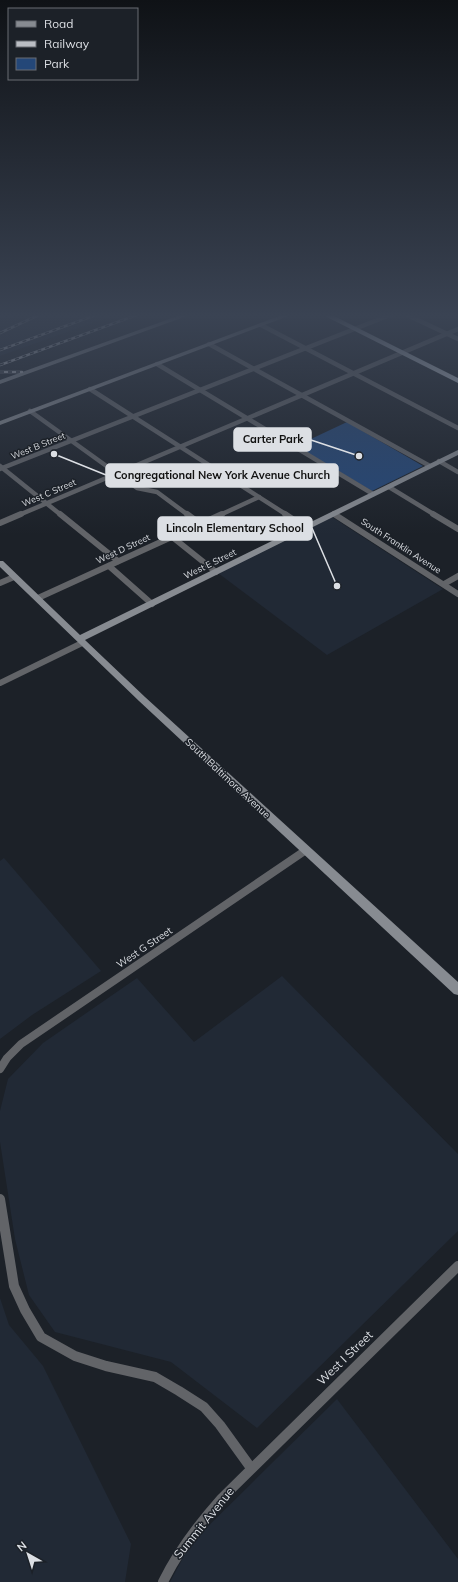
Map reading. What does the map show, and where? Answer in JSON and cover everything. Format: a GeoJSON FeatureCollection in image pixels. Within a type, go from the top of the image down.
{"type":"FeatureCollection","features":[{"type":"Feature","properties":{"kind":"street"},"geometry":{"type":"LineString","coordinates":[[0,423],[96,387]]}},
{"type":"Feature","properties":{"kind":"street"},"geometry":{"type":"LineString","coordinates":[[195,387],[373,494]]}},
{"type":"Feature","properties":{"kind":"street","name":"West B Street"},"geometry":{"type":"LineString","coordinates":[[1,468],[208,387]]}},
{"type":"Feature","properties":{"kind":"street"},"geometry":{"type":"LineString","coordinates":[[287,387],[430,466]]}},
{"type":"Feature","properties":{"kind":"street","name":"West C Street"},"geometry":{"type":"LineString","coordinates":[[0,523],[321,387]]}},
{"type":"Feature","properties":{"kind":"street"},"geometry":{"type":"LineString","coordinates":[[380,387],[458,428]]}},
{"type":"Feature","properties":{"kind":"street"},"geometry":{"type":"LineString","coordinates":[[90,389],[178,447],[215,468],[306,528]]}},
{"type":"Feature","properties":{"kind":"street"},"geometry":{"type":"LineString","coordinates":[[30,411],[137,488],[157,492],[199,523]]}},
{"type":"Feature","properties":{"kind":"street","name":"West E Street"},"geometry":{"type":"LineString","coordinates":[[0,683],[152,604],[458,452]]}},
{"type":"Feature","properties":{"kind":"street"},"geometry":{"type":"LineString","coordinates":[[439,462],[458,472]]}},
{"type":"Feature","properties":{"kind":"street"},"geometry":{"type":"LineString","coordinates":[[1,468],[47,503],[118,561]]}},
{"type":"Feature","properties":{"kind":"street"},"geometry":{"type":"LineString","coordinates":[[389,487],[458,529]]}},
{"type":"Feature","properties":{"kind":"street","name":"West D Street"},"geometry":{"type":"LineString","coordinates":[[38,598],[199,523],[259,497]]}},
{"type":"Feature","properties":{"kind":"street","name":"South Franklin Avenue"},"geometry":{"type":"LineString","coordinates":[[334,514],[458,594]]}},
{"type":"Feature","properties":{"kind":"street"},"geometry":{"type":"LineString","coordinates":[[171,536],[216,572]]}},
{"type":"Feature","properties":{"kind":"street","name":"South Baltimore Avenue"},"geometry":{"type":"LineString","coordinates":[[0,563],[38,598],[80,641],[458,990]]}},
{"type":"Feature","properties":{"kind":"street"},"geometry":{"type":"LineString","coordinates":[[109,566],[152,604]]}},
{"type":"Feature","properties":{"kind":"street"},"geometry":{"type":"LineString","coordinates":[[0,583],[14,576]]}},
{"type":"Feature","properties":{"kind":"street"},"geometry":{"type":"LineString","coordinates":[[444,584],[458,576]]}},
{"type":"Feature","properties":{"kind":"street","name":"West G Street"},"geometry":{"type":"LineString","coordinates":[[0,1069],[7,1058],[27,1039],[306,850]]}},
{"type":"Feature","properties":{"kind":"street"},"geometry":{"type":"LineString","coordinates":[[0,1199],[14,1286],[25,1310],[41,1337],[75,1356],[106,1366],[156,1377],[180,1391],[204,1407],[220,1425],[251,1468]]}},
{"type":"Feature","properties":{"kind":"street","name":"West I Street"},"geometry":{"type":"LineString","coordinates":[[251,1468],[458,1266]]}},
{"type":"Feature","properties":{"kind":"street","name":"Summit Avenue"},"geometry":{"type":"LineString","coordinates":[[162,1582],[178,1552],[206,1516],[251,1468]]}},
{"type":"Feature","properties":{"kind":"shaded area"},"geometry":{"type":"Polygon","coordinates":[[[332,517],[443,589],[327,655],[218,573],[332,517]]]}},
{"type":"Feature","properties":{"kind":"shaded area"},"geometry":{"type":"Polygon","coordinates":[[[4,858],[101,971],[32,1015],[0,1039],[0,861],[4,858]]]}},
{"type":"Feature","properties":{"kind":"shaded area"},"geometry":{"type":"Polygon","coordinates":[[[282,976],[458,1154],[458,1231],[257,1428],[171,1362],[55,1332],[29,1295],[15,1239],[0,1142],[0,1111],[8,1079],[43,1043],[137,978],[194,1042],[282,976]]]}},
{"type":"Feature","properties":{"kind":"shaded area"},"geometry":{"type":"Polygon","coordinates":[[[0,1298],[9,1325],[43,1366],[131,1544],[125,1582],[0,1582],[0,1298]]]}},
{"type":"Feature","properties":{"kind":"shaded area"},"geometry":{"type":"Polygon","coordinates":[[[337,1399],[458,1559],[458,1582],[170,1582],[191,1543],[337,1399]]]}},
{"type":"Feature","properties":{"kind":"green space"},"geometry":{"type":"Polygon","coordinates":[[[347,422],[423,466],[372,491],[296,446],[347,422]]]}},
{"type":"Feature","properties":{"kind":"place","name":"Congregational New York Avenue Church"},"geometry":{"type":"Point","coordinates":[54,454]}},
{"type":"Feature","properties":{"kind":"place","name":"Carter Park"},"geometry":{"type":"Point","coordinates":[359,456]}},
{"type":"Feature","properties":{"kind":"place","name":"Lincoln Elementary School"},"geometry":{"type":"Point","coordinates":[337,586]}}]}
